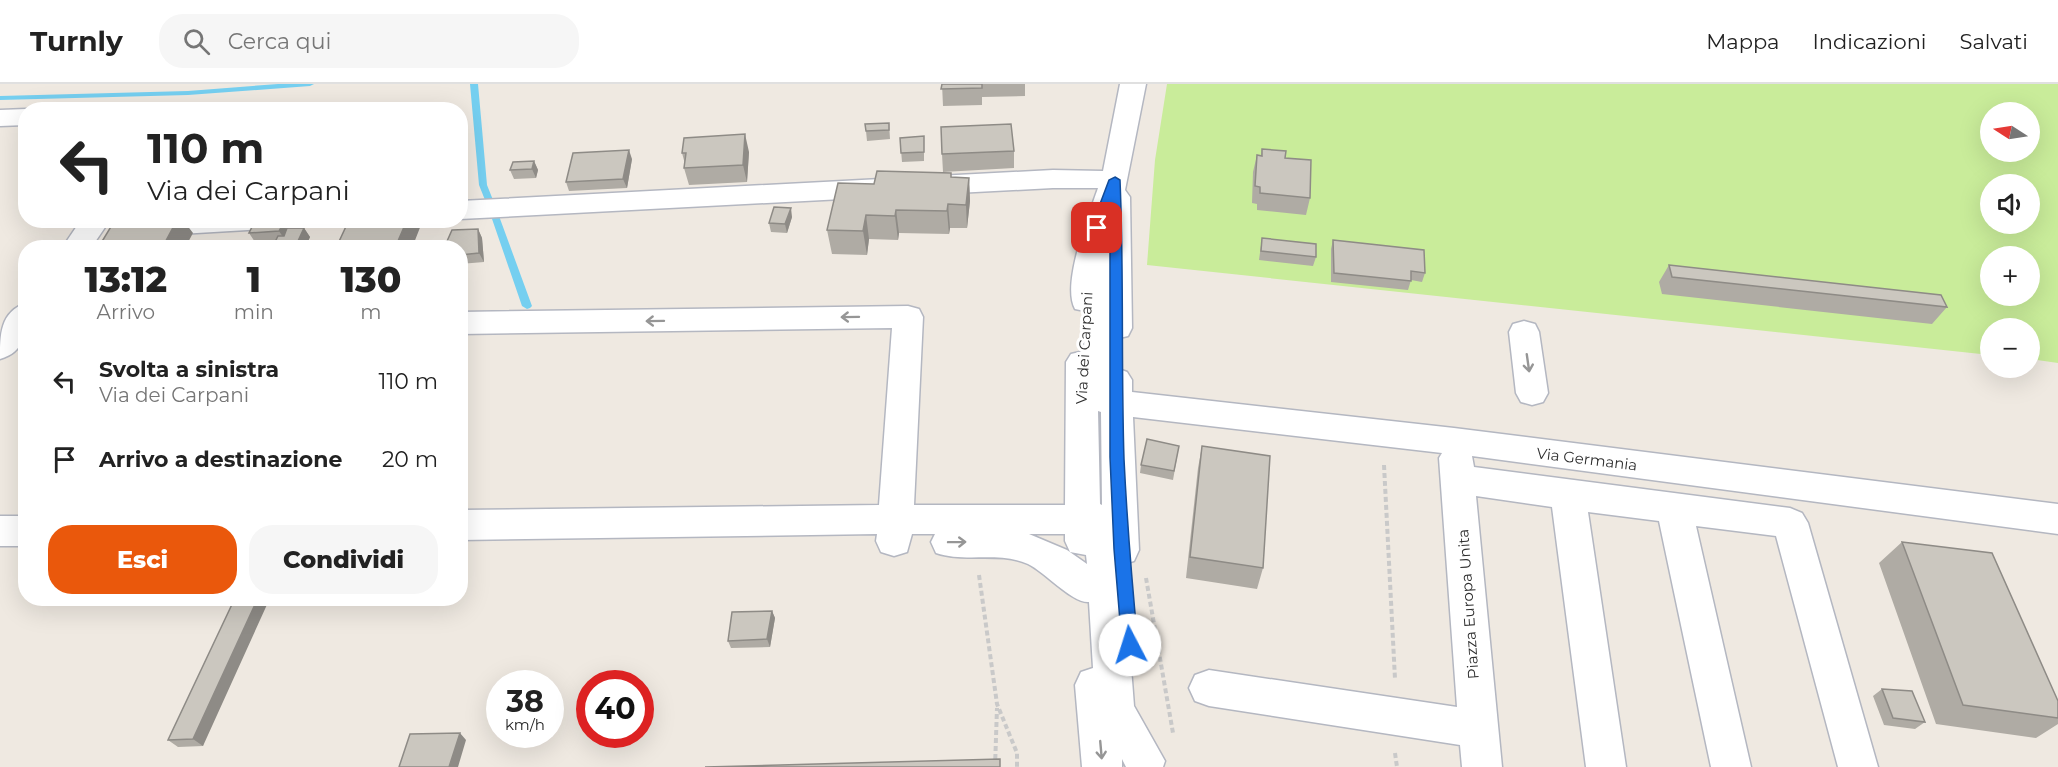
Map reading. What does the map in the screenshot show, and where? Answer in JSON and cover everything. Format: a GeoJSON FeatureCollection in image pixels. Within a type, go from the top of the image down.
{"type":"FeatureCollection","features":[{"type":"Feature","properties":{"kind":"street","name":"Via dei Carpani"},"geometry":{"type":"LineString","coordinates":[[1102,767],[1086,587],[1082,518],[1081,417],[1088,279],[1094,236],[1115,180],[1133,84]]}},
{"type":"Feature","properties":{"kind":"street"},"geometry":{"type":"LineString","coordinates":[[0,118],[18,117]]}},
{"type":"Feature","properties":{"kind":"street"},"geometry":{"type":"LineString","coordinates":[[468,210],[1053,180],[1115,180]]}},
{"type":"Feature","properties":{"kind":"street","name":"Via dei Carpani"},"geometry":{"type":"LineString","coordinates":[[1115,180],[1116,411],[1121,549],[1130,645],[1155,757]]}},
{"type":"Feature","properties":{"kind":"street","name":"Via dei Carpani"},"geometry":{"type":"LineString","coordinates":[[1088,279],[1100,303],[1100,394],[1116,411]]}},
{"type":"Feature","properties":{"kind":"street"},"geometry":{"type":"LineString","coordinates":[[468,323],[908,316],[895,531]]}},
{"type":"Feature","properties":{"kind":"street"},"geometry":{"type":"LineString","coordinates":[[1524,332],[1532,393]]}},
{"type":"Feature","properties":{"kind":"street","name":"Via dei Carpani"},"geometry":{"type":"LineString","coordinates":[[1081,417],[1084,407],[1088,404],[1116,411]]}},
{"type":"Feature","properties":{"kind":"street"},"geometry":{"type":"LineString","coordinates":[[1082,518],[1095,515],[1101,507],[1100,437],[1116,411]]}},
{"type":"Feature","properties":{"kind":"street","name":"Via Germania"},"geometry":{"type":"LineString","coordinates":[[1116,411],[1454,441],[2058,519]]}},
{"type":"Feature","properties":{"kind":"street","name":"Piazza Europa Unita"},"geometry":{"type":"LineString","coordinates":[[1454,441],[1482,767]]}},
{"type":"Feature","properties":{"kind":"street"},"geometry":{"type":"LineString","coordinates":[[1458,479],[1790,523],[1858,767]]}},
{"type":"Feature","properties":{"kind":"street"},"geometry":{"type":"LineString","coordinates":[[1568,495],[1606,767]]}},
{"type":"Feature","properties":{"kind":"street"},"geometry":{"type":"LineString","coordinates":[[1674,508],[1731,767]]}},
{"type":"Feature","properties":{"kind":"street"},"geometry":{"type":"LineString","coordinates":[[895,531],[1097,518],[1102,523],[1115,710],[1155,757]]}},
{"type":"Feature","properties":{"kind":"street"},"geometry":{"type":"LineString","coordinates":[[468,525],[831,521],[895,531],[1021,545],[1055,562],[1086,587]]}},
{"type":"Feature","properties":{"kind":"street"},"geometry":{"type":"LineString","coordinates":[[0,531],[18,531]]}},
{"type":"Feature","properties":{"kind":"street"},"geometry":{"type":"LineString","coordinates":[[1209,688],[1478,729]]}},
{"type":"Feature","properties":{"kind":"path"},"geometry":{"type":"LineString","coordinates":[[1384,455],[1396,687]]}},
{"type":"Feature","properties":{"kind":"path"},"geometry":{"type":"LineString","coordinates":[[977,565],[997,704],[995,767]]}},
{"type":"Feature","properties":{"kind":"path"},"geometry":{"type":"LineString","coordinates":[[1145,573],[1155,757]]}},
{"type":"Feature","properties":{"kind":"path"},"geometry":{"type":"LineString","coordinates":[[997,704],[1017,753],[1017,767]]}},
{"type":"Feature","properties":{"kind":"green space"},"geometry":{"type":"Polygon","coordinates":[[[1167,84],[2058,84],[2058,363],[2040,360],[2040,318],[1980,318],[1980,354],[1147,265],[1155,160],[1167,84]]]}},
{"type":"Feature","properties":{"kind":"building"},"geometry":{"type":"Polygon","coordinates":[[[942,84],[982,84],[982,88],[941,89],[942,84]]]}},
{"type":"Feature","properties":{"kind":"building"},"geometry":{"type":"Polygon","coordinates":[[[889,123],[889,130],[866,131],[865,124],[889,123]]]}},
{"type":"Feature","properties":{"kind":"building"},"geometry":{"type":"Polygon","coordinates":[[[1011,124],[1014,151],[942,154],[941,127],[1011,124]]]}},
{"type":"Feature","properties":{"kind":"building"},"geometry":{"type":"Polygon","coordinates":[[[745,134],[743,165],[684,168],[686,153],[682,153],[684,138],[745,134]]]}},
{"type":"Feature","properties":{"kind":"building"},"geometry":{"type":"Polygon","coordinates":[[[924,136],[924,152],[901,153],[900,138],[924,136]]]}},
{"type":"Feature","properties":{"kind":"building"},"geometry":{"type":"Polygon","coordinates":[[[1262,149],[1286,151],[1285,158],[1311,160],[1310,198],[1260,193],[1260,187],[1255,186],[1257,155],[1262,156],[1262,149]]]}},
{"type":"Feature","properties":{"kind":"building"},"geometry":{"type":"Polygon","coordinates":[[[629,150],[623,179],[566,182],[573,153],[629,150]]]}},
{"type":"Feature","properties":{"kind":"building"},"geometry":{"type":"Polygon","coordinates":[[[534,161],[532,169],[510,170],[513,162],[534,161]]]}},
{"type":"Feature","properties":{"kind":"building"},"geometry":{"type":"Polygon","coordinates":[[[877,171],[951,173],[951,177],[969,178],[966,205],[948,204],[947,211],[896,210],[895,216],[866,215],[863,231],[827,230],[838,183],[874,184],[877,171]]]}},
{"type":"Feature","properties":{"kind":"building"},"geometry":{"type":"Polygon","coordinates":[[[774,207],[791,208],[785,224],[769,223],[774,207]]]}},
{"type":"Feature","properties":{"kind":"building"},"geometry":{"type":"Polygon","coordinates":[[[110,228],[173,228],[166,240],[103,240],[110,228]]]}},
{"type":"Feature","properties":{"kind":"building"},"geometry":{"type":"Polygon","coordinates":[[[252,228],[281,228],[279,231],[249,233],[252,228]]]}},
{"type":"Feature","properties":{"kind":"building"},"geometry":{"type":"Polygon","coordinates":[[[287,228],[304,228],[298,240],[276,240],[278,236],[284,236],[287,228]]]}},
{"type":"Feature","properties":{"kind":"building"},"geometry":{"type":"Polygon","coordinates":[[[345,228],[404,228],[398,240],[340,240],[345,228]]]}},
{"type":"Feature","properties":{"kind":"building"},"geometry":{"type":"Polygon","coordinates":[[[478,229],[479,253],[468,254],[468,240],[448,240],[452,230],[478,229]]]}},
{"type":"Feature","properties":{"kind":"building"},"geometry":{"type":"Polygon","coordinates":[[[1262,238],[1316,244],[1316,257],[1261,251],[1262,238]]]}},
{"type":"Feature","properties":{"kind":"building"},"geometry":{"type":"Polygon","coordinates":[[[1333,240],[1424,250],[1425,273],[1411,271],[1411,281],[1334,273],[1333,240]]]}},
{"type":"Feature","properties":{"kind":"building"},"geometry":{"type":"Polygon","coordinates":[[[1669,265],[1941,295],[1947,307],[1672,277],[1669,265]]]}},
{"type":"Feature","properties":{"kind":"building"},"geometry":{"type":"Polygon","coordinates":[[[1147,439],[1179,446],[1174,471],[1141,465],[1147,439]]]}},
{"type":"Feature","properties":{"kind":"building"},"geometry":{"type":"Polygon","coordinates":[[[1202,446],[1270,456],[1263,568],[1190,557],[1202,446]]]}},
{"type":"Feature","properties":{"kind":"building"},"geometry":{"type":"Polygon","coordinates":[[[1902,542],[1992,553],[2058,701],[2058,718],[1963,705],[1902,542]]]}},
{"type":"Feature","properties":{"kind":"building"},"geometry":{"type":"Polygon","coordinates":[[[231,606],[254,606],[193,739],[168,740],[231,606]]]}},
{"type":"Feature","properties":{"kind":"building"},"geometry":{"type":"Polygon","coordinates":[[[772,611],[767,639],[728,641],[732,612],[772,611]]]}},
{"type":"Feature","properties":{"kind":"building"},"geometry":{"type":"Polygon","coordinates":[[[1882,689],[1912,691],[1925,722],[1893,718],[1882,689]]]}},
{"type":"Feature","properties":{"kind":"building"},"geometry":{"type":"Polygon","coordinates":[[[460,733],[449,767],[399,767],[410,734],[460,733]]]}},
{"type":"Feature","properties":{"kind":"building"},"geometry":{"type":"Polygon","coordinates":[[[1000,759],[1000,767],[705,767],[1000,759]]]}},
{"type":"Feature","properties":{"kind":"waterway"},"geometry":{"type":"LineString","coordinates":[[0,98],[188,93],[310,84]]}},
{"type":"Feature","properties":{"kind":"waterway"},"geometry":{"type":"LineString","coordinates":[[474,84],[483,185],[489,200]]}},
{"type":"Feature","properties":{"kind":"waterway"},"geometry":{"type":"LineString","coordinates":[[495,216],[527,306]]}},
{"type":"Feature","properties":{"kind":"route"},"geometry":{"type":"LineString","coordinates":[[1097,228],[1115,180],[1117,457],[1121,549],[1130,645]]}}]}
